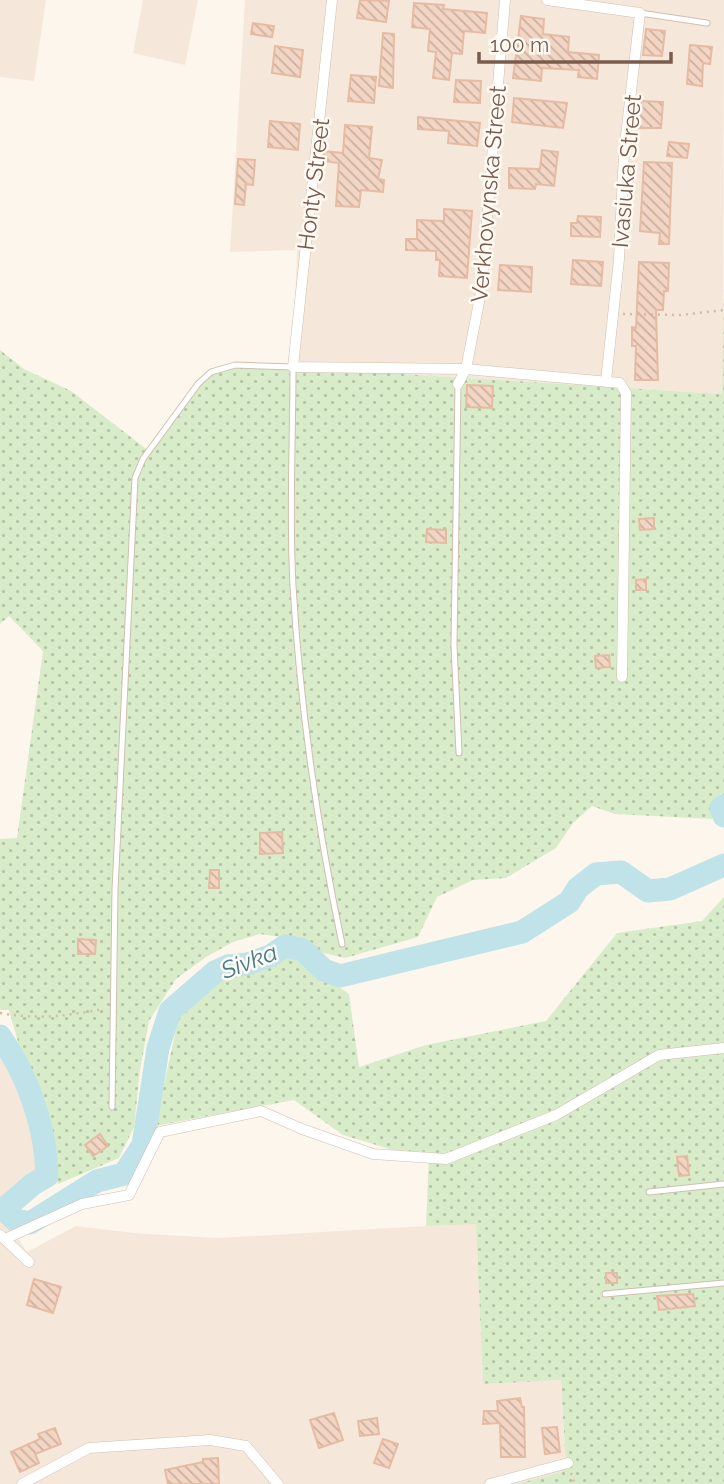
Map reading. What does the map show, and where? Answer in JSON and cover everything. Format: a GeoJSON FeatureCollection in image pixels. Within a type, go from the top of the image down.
{"type":"FeatureCollection","features":[{"type":"Feature","properties":{"kind":"street","name":"Honty Street"},"geometry":{"type":"LineString","coordinates":[[293,367],[332,0]]}},
{"type":"Feature","properties":{"kind":"street","name":"Verkhovynska Street"},"geometry":{"type":"LineString","coordinates":[[458,384],[466,369],[481,292],[505,0]]}},
{"type":"Feature","properties":{"kind":"street"},"geometry":{"type":"LineString","coordinates":[[547,0],[640,13]]}},
{"type":"Feature","properties":{"kind":"street","name":"Ivasiuka Street"},"geometry":{"type":"LineString","coordinates":[[606,381],[624,153],[640,13]]}},
{"type":"Feature","properties":{"kind":"street"},"geometry":{"type":"LineString","coordinates":[[293,367],[466,369],[620,383],[626,393],[622,677]]}},
{"type":"Feature","properties":{"kind":"street"},"geometry":{"type":"LineString","coordinates":[[29,1262],[2,1236],[82,1205],[130,1195],[160,1132],[261,1111],[302,1129],[373,1154],[446,1159],[556,1115],[659,1055],[724,1048]]}},
{"type":"Feature","properties":{"kind":"street"},"geometry":{"type":"LineString","coordinates":[[22,1484],[89,1448],[210,1440],[246,1446],[278,1484]]}},
{"type":"Feature","properties":{"kind":"street"},"geometry":{"type":"LineString","coordinates":[[490,1484],[568,1463]]}},
{"type":"Feature","properties":{"kind":"lane"},"geometry":{"type":"LineString","coordinates":[[640,13],[707,23]]}},
{"type":"Feature","properties":{"kind":"lane"},"geometry":{"type":"LineString","coordinates":[[112,1107],[115,890],[135,478],[143,458],[198,384],[211,372],[235,365],[293,367],[293,583],[299,675],[318,827],[342,944]]}},
{"type":"Feature","properties":{"kind":"lane"},"geometry":{"type":"LineString","coordinates":[[458,384],[454,645],[458,753]]}},
{"type":"Feature","properties":{"kind":"lane"},"geometry":{"type":"LineString","coordinates":[[649,1192],[724,1184]]}},
{"type":"Feature","properties":{"kind":"lane"},"geometry":{"type":"LineString","coordinates":[[605,1294],[724,1283]]}},
{"type":"Feature","properties":{"kind":"path"},"geometry":{"type":"LineString","coordinates":[[613,314],[681,315],[724,310]]}},
{"type":"Feature","properties":{"kind":"path"},"geometry":{"type":"LineString","coordinates":[[0,1013],[59,1018],[113,1007]]}},
{"type":"Feature","properties":{"kind":"shaded area"},"geometry":{"type":"Polygon","coordinates":[[[0,0],[46,0],[34,81],[0,77],[0,0]]]}},
{"type":"Feature","properties":{"kind":"shaded area"},"geometry":{"type":"Polygon","coordinates":[[[143,0],[198,0],[185,65],[133,53],[143,0]]]}},
{"type":"Feature","properties":{"kind":"shaded area"},"geometry":{"type":"Polygon","coordinates":[[[245,0],[724,0],[723,394],[293,367],[297,250],[230,252],[245,0]]]}},
{"type":"Feature","properties":{"kind":"shaded area"},"geometry":{"type":"Polygon","coordinates":[[[0,1053],[20,1086],[38,1172],[0,1203],[0,1053]]]}},
{"type":"Feature","properties":{"kind":"shaded area"},"geometry":{"type":"Polygon","coordinates":[[[0,1211],[27,1252],[76,1226],[218,1238],[476,1223],[483,1383],[561,1380],[566,1467],[561,1472],[531,1484],[0,1484],[0,1211]]]}},
{"type":"Feature","properties":{"kind":"green space"},"geometry":{"type":"Polygon","coordinates":[[[724,287],[724,796],[718,797],[712,819],[615,814],[592,806],[573,823],[556,848],[506,878],[473,880],[437,897],[418,937],[345,958],[323,953],[296,939],[260,934],[233,942],[206,957],[176,979],[149,1021],[134,1127],[119,1158],[58,1184],[9,1010],[0,1010],[0,839],[17,838],[43,651],[9,616],[0,624],[0,350],[24,369],[71,391],[149,451],[204,377],[222,366],[293,367],[722,394],[724,287]]]}},
{"type":"Feature","properties":{"kind":"green space"},"geometry":{"type":"Polygon","coordinates":[[[724,897],[724,1484],[517,1484],[561,1472],[566,1467],[561,1380],[483,1384],[476,1224],[426,1226],[429,1152],[393,1150],[343,1135],[294,1100],[155,1126],[180,1011],[232,973],[294,955],[349,994],[359,1067],[426,1045],[546,1021],[617,933],[702,921],[724,897]]]}},
{"type":"Feature","properties":{"kind":"building"},"geometry":{"type":"Polygon","coordinates":[[[360,0],[389,1],[386,22],[357,18],[360,0]]]}},
{"type":"Feature","properties":{"kind":"building"},"geometry":{"type":"Polygon","coordinates":[[[414,3],[487,13],[485,33],[464,31],[462,54],[452,53],[449,80],[433,78],[436,52],[428,51],[430,29],[412,27],[414,3]]]}},
{"type":"Feature","properties":{"kind":"building"},"geometry":{"type":"Polygon","coordinates":[[[521,16],[544,19],[543,34],[569,37],[568,52],[599,55],[597,79],[578,77],[579,70],[542,68],[541,81],[513,78],[521,16]]]}},
{"type":"Feature","properties":{"kind":"building"},"geometry":{"type":"Polygon","coordinates":[[[253,23],[274,26],[272,37],[251,34],[253,23]]]}},
{"type":"Feature","properties":{"kind":"building"},"geometry":{"type":"Polygon","coordinates":[[[646,29],[665,31],[662,56],[643,55],[646,29]]]}},
{"type":"Feature","properties":{"kind":"building"},"geometry":{"type":"Polygon","coordinates":[[[383,33],[394,34],[393,88],[379,86],[383,33]]]}},
{"type":"Feature","properties":{"kind":"building"},"geometry":{"type":"Polygon","coordinates":[[[690,45],[712,47],[710,64],[703,63],[702,86],[687,84],[690,45]]]}},
{"type":"Feature","properties":{"kind":"building"},"geometry":{"type":"Polygon","coordinates":[[[275,46],[303,50],[300,77],[272,73],[275,46]]]}},
{"type":"Feature","properties":{"kind":"building"},"geometry":{"type":"Polygon","coordinates":[[[351,75],[376,77],[374,103],[348,101],[351,75]]]}},
{"type":"Feature","properties":{"kind":"building"},"geometry":{"type":"Polygon","coordinates":[[[456,80],[481,81],[480,103],[454,102],[456,80]]]}},
{"type":"Feature","properties":{"kind":"building"},"geometry":{"type":"Polygon","coordinates":[[[514,98],[567,103],[563,128],[512,122],[514,98]]]}},
{"type":"Feature","properties":{"kind":"building"},"geometry":{"type":"Polygon","coordinates":[[[641,101],[663,102],[661,128],[639,128],[641,101]]]}},
{"type":"Feature","properties":{"kind":"building"},"geometry":{"type":"Polygon","coordinates":[[[418,117],[480,123],[477,146],[448,143],[449,131],[418,129],[418,117]]]}},
{"type":"Feature","properties":{"kind":"building"},"geometry":{"type":"Polygon","coordinates":[[[270,121],[300,124],[298,150],[268,147],[270,121]]]}},
{"type":"Feature","properties":{"kind":"building"},"geometry":{"type":"Polygon","coordinates":[[[345,125],[372,127],[369,158],[382,160],[378,179],[384,180],[383,192],[361,190],[359,207],[336,206],[339,163],[323,161],[324,151],[343,153],[345,125]]]}},
{"type":"Feature","properties":{"kind":"building"},"geometry":{"type":"Polygon","coordinates":[[[669,142],[689,144],[687,158],[667,156],[669,142]]]}},
{"type":"Feature","properties":{"kind":"building"},"geometry":{"type":"Polygon","coordinates":[[[542,150],[558,152],[554,186],[536,184],[535,189],[509,188],[509,168],[540,169],[542,150]]]}},
{"type":"Feature","properties":{"kind":"building"},"geometry":{"type":"Polygon","coordinates":[[[238,159],[255,160],[253,185],[246,184],[244,205],[235,204],[238,159]]]}},
{"type":"Feature","properties":{"kind":"building"},"geometry":{"type":"Polygon","coordinates":[[[644,162],[672,163],[669,244],[659,244],[660,233],[640,231],[644,162]]]}},
{"type":"Feature","properties":{"kind":"building"},"geometry":{"type":"Polygon","coordinates":[[[444,209],[472,211],[467,278],[439,276],[440,260],[436,260],[436,251],[406,250],[406,239],[417,239],[417,220],[444,221],[444,209]]]}},
{"type":"Feature","properties":{"kind":"building"},"geometry":{"type":"Polygon","coordinates":[[[578,216],[601,217],[600,237],[571,236],[571,223],[577,223],[578,216]]]}},
{"type":"Feature","properties":{"kind":"building"},"geometry":{"type":"Polygon","coordinates":[[[573,260],[603,262],[601,286],[571,284],[573,260]]]}},
{"type":"Feature","properties":{"kind":"building"},"geometry":{"type":"Polygon","coordinates":[[[639,262],[669,263],[668,291],[664,291],[663,310],[656,310],[658,380],[635,380],[636,346],[632,346],[632,327],[636,328],[639,262]]]}},
{"type":"Feature","properties":{"kind":"building"},"geometry":{"type":"Polygon","coordinates":[[[500,265],[532,267],[531,292],[498,290],[500,265]]]}},
{"type":"Feature","properties":{"kind":"building"},"geometry":{"type":"Polygon","coordinates":[[[467,385],[493,386],[492,408],[466,407],[467,385]]]}},
{"type":"Feature","properties":{"kind":"building"},"geometry":{"type":"Polygon","coordinates":[[[654,518],[654,529],[640,530],[639,519],[654,518]]]}},
{"type":"Feature","properties":{"kind":"building"},"geometry":{"type":"Polygon","coordinates":[[[427,529],[446,530],[446,543],[426,542],[427,529]]]}},
{"type":"Feature","properties":{"kind":"building"},"geometry":{"type":"Polygon","coordinates":[[[646,579],[646,590],[636,590],[636,580],[646,579]]]}},
{"type":"Feature","properties":{"kind":"building"},"geometry":{"type":"Polygon","coordinates":[[[609,655],[610,667],[596,668],[595,656],[609,655]]]}},
{"type":"Feature","properties":{"kind":"building"},"geometry":{"type":"Polygon","coordinates":[[[282,832],[283,853],[260,854],[260,833],[282,832]]]}},
{"type":"Feature","properties":{"kind":"building"},"geometry":{"type":"Polygon","coordinates":[[[210,870],[219,870],[219,888],[209,888],[210,870]]]}},
{"type":"Feature","properties":{"kind":"building"},"geometry":{"type":"Polygon","coordinates":[[[78,939],[96,940],[95,954],[78,954],[78,939]]]}},
{"type":"Feature","properties":{"kind":"building"},"geometry":{"type":"Polygon","coordinates":[[[100,1134],[108,1146],[93,1156],[85,1145],[100,1134]]]}},
{"type":"Feature","properties":{"kind":"building"},"geometry":{"type":"Polygon","coordinates":[[[687,1156],[689,1175],[679,1176],[677,1157],[687,1156]]]}},
{"type":"Feature","properties":{"kind":"building"},"geometry":{"type":"Polygon","coordinates":[[[606,1273],[617,1273],[617,1283],[606,1283],[606,1273]]]}},
{"type":"Feature","properties":{"kind":"building"},"geometry":{"type":"Polygon","coordinates":[[[34,1279],[61,1287],[53,1313],[27,1305],[34,1279]]]}},
{"type":"Feature","properties":{"kind":"building"},"geometry":{"type":"Polygon","coordinates":[[[693,1294],[695,1306],[659,1310],[657,1296],[693,1294]]]}},
{"type":"Feature","properties":{"kind":"building"},"geometry":{"type":"Polygon","coordinates":[[[520,1398],[524,1407],[525,1457],[501,1457],[500,1423],[483,1424],[484,1411],[498,1411],[497,1401],[520,1398]]]}},
{"type":"Feature","properties":{"kind":"building"},"geometry":{"type":"Polygon","coordinates":[[[334,1413],[343,1440],[319,1448],[310,1420],[334,1413]]]}},
{"type":"Feature","properties":{"kind":"building"},"geometry":{"type":"Polygon","coordinates":[[[377,1418],[379,1434],[360,1436],[358,1421],[377,1418]]]}},
{"type":"Feature","properties":{"kind":"building"},"geometry":{"type":"Polygon","coordinates":[[[557,1427],[560,1452],[545,1454],[542,1428],[557,1427]]]}},
{"type":"Feature","properties":{"kind":"building"},"geometry":{"type":"Polygon","coordinates":[[[55,1428],[61,1444],[35,1454],[39,1463],[20,1472],[11,1452],[40,1439],[38,1434],[55,1428]]]}},
{"type":"Feature","properties":{"kind":"building"},"geometry":{"type":"Polygon","coordinates":[[[383,1439],[398,1444],[389,1468],[374,1463],[383,1439]]]}},
{"type":"Feature","properties":{"kind":"building"},"geometry":{"type":"Polygon","coordinates":[[[218,1458],[219,1484],[168,1484],[165,1470],[203,1462],[203,1459],[218,1458]]]}},
{"type":"Feature","properties":{"kind":"waterway","name":"Sivka"},"geometry":{"type":"LineString","coordinates":[[724,806],[721,808],[724,816]]}},
{"type":"Feature","properties":{"kind":"waterway","name":"Sivka"},"geometry":{"type":"LineString","coordinates":[[0,1036],[27,1085],[43,1139],[47,1176],[33,1184],[4,1209],[15,1220],[30,1223],[97,1181],[124,1174],[143,1145],[158,1048],[170,1011],[215,972],[228,966],[247,964],[270,956],[285,946],[303,950],[324,970],[340,976],[522,932],[569,902],[578,888],[596,874],[621,872],[648,891],[670,889],[724,865]]}}]}
